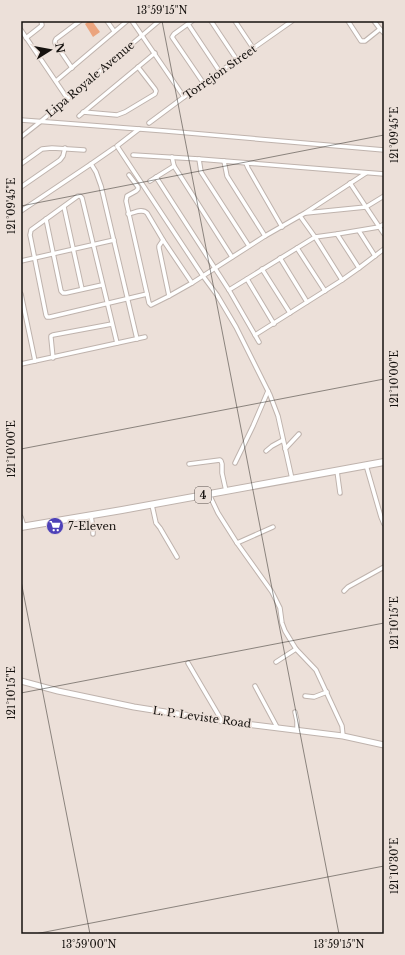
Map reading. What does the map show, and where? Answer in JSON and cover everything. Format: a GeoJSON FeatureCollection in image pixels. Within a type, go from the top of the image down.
{"type":"FeatureCollection","features":[{"type":"Feature","properties":{"kind":"highway","name":"4"},"geometry":{"type":"LineString","coordinates":[[23,527],[91,516],[384,462]]}},
{"type":"Feature","properties":{"kind":"main road","name":"L. P. Leviste Road"},"geometry":{"type":"LineString","coordinates":[[21,681],[58,692],[134,707],[343,736],[384,745]]}},
{"type":"Feature","properties":{"kind":"street"},"geometry":{"type":"LineString","coordinates":[[26,38],[42,25],[41,21]]}},
{"type":"Feature","properties":{"kind":"street"},"geometry":{"type":"LineString","coordinates":[[72,68],[55,44],[55,41],[80,21]]}},
{"type":"Feature","properties":{"kind":"street"},"geometry":{"type":"LineString","coordinates":[[107,21],[114,31]]}},
{"type":"Feature","properties":{"kind":"street"},"geometry":{"type":"LineString","coordinates":[[56,81],[126,21]]}},
{"type":"Feature","properties":{"kind":"street"},"geometry":{"type":"LineString","coordinates":[[132,21],[184,97]]}},
{"type":"Feature","properties":{"kind":"street","name":"Lipa Royale Avenue"},"geometry":{"type":"LineString","coordinates":[[21,137],[159,21]]}},
{"type":"Feature","properties":{"kind":"street"},"geometry":{"type":"LineString","coordinates":[[192,21],[172,37],[204,84]]}},
{"type":"Feature","properties":{"kind":"street"},"geometry":{"type":"LineString","coordinates":[[211,21],[237,60]]}},
{"type":"Feature","properties":{"kind":"street"},"geometry":{"type":"LineString","coordinates":[[235,21],[253,48]]}},
{"type":"Feature","properties":{"kind":"street","name":"Torrejon Street"},"geometry":{"type":"LineString","coordinates":[[149,124],[184,97],[292,21]]}},
{"type":"Feature","properties":{"kind":"street"},"geometry":{"type":"LineString","coordinates":[[348,21],[362,41],[365,41],[380,29]]}},
{"type":"Feature","properties":{"kind":"street"},"geometry":{"type":"LineString","coordinates":[[374,21],[384,32]]}},
{"type":"Feature","properties":{"kind":"street"},"geometry":{"type":"LineString","coordinates":[[188,24],[220,72]]}},
{"type":"Feature","properties":{"kind":"street"},"geometry":{"type":"LineString","coordinates":[[21,30],[67,98]]}},
{"type":"Feature","properties":{"kind":"street"},"geometry":{"type":"LineString","coordinates":[[79,116],[155,53]]}},
{"type":"Feature","properties":{"kind":"street"},"geometry":{"type":"LineString","coordinates":[[83,112],[117,115],[125,112],[155,94],[155,89],[138,67]]}},
{"type":"Feature","properties":{"kind":"street"},"geometry":{"type":"LineString","coordinates":[[21,120],[384,150]]}},
{"type":"Feature","properties":{"kind":"street"},"geometry":{"type":"LineString","coordinates":[[21,211],[116,147],[139,129]]}},
{"type":"Feature","properties":{"kind":"street"},"geometry":{"type":"LineString","coordinates":[[116,147],[217,295],[228,314],[268,391],[278,416],[292,479]]}},
{"type":"Feature","properties":{"kind":"street"},"geometry":{"type":"LineString","coordinates":[[21,187],[60,160],[63,156],[65,148]]}},
{"type":"Feature","properties":{"kind":"street"},"geometry":{"type":"LineString","coordinates":[[21,164],[42,149],[65,148],[84,150]]}},
{"type":"Feature","properties":{"kind":"street"},"geometry":{"type":"LineString","coordinates":[[133,155],[384,174]]}},
{"type":"Feature","properties":{"kind":"street"},"geometry":{"type":"LineString","coordinates":[[172,157],[174,166],[232,257]]}},
{"type":"Feature","properties":{"kind":"street"},"geometry":{"type":"LineString","coordinates":[[199,159],[201,172],[249,246]]}},
{"type":"Feature","properties":{"kind":"street"},"geometry":{"type":"LineString","coordinates":[[224,161],[227,176],[265,236]]}},
{"type":"Feature","properties":{"kind":"street"},"geometry":{"type":"LineString","coordinates":[[246,163],[282,227]]}},
{"type":"Feature","properties":{"kind":"street"},"geometry":{"type":"LineString","coordinates":[[91,164],[99,179],[137,339]]}},
{"type":"Feature","properties":{"kind":"street"},"geometry":{"type":"LineString","coordinates":[[150,181],[174,166]]}},
{"type":"Feature","properties":{"kind":"street"},"geometry":{"type":"LineString","coordinates":[[129,175],[138,189],[126,198],[128,214],[146,294],[151,305],[192,283],[265,236],[305,213],[366,173]]}},
{"type":"Feature","properties":{"kind":"street"},"geometry":{"type":"LineString","coordinates":[[156,177],[229,290],[260,342]]}},
{"type":"Feature","properties":{"kind":"street"},"geometry":{"type":"LineString","coordinates":[[350,183],[384,234]]}},
{"type":"Feature","properties":{"kind":"street"},"geometry":{"type":"LineString","coordinates":[[117,343],[107,304],[102,285],[82,198],[78,196],[31,230],[30,236],[34,258],[47,317],[107,304],[146,294]]}},
{"type":"Feature","properties":{"kind":"street"},"geometry":{"type":"LineString","coordinates":[[305,213],[366,207],[384,196]]}},
{"type":"Feature","properties":{"kind":"street"},"geometry":{"type":"LineString","coordinates":[[64,206],[82,289]]}},
{"type":"Feature","properties":{"kind":"street"},"geometry":{"type":"LineString","coordinates":[[128,214],[142,210],[145,211],[192,283]]}},
{"type":"Feature","properties":{"kind":"street"},"geometry":{"type":"LineString","coordinates":[[300,216],[342,280]]}},
{"type":"Feature","properties":{"kind":"street"},"geometry":{"type":"LineString","coordinates":[[46,219],[61,291],[66,293],[102,285]]}},
{"type":"Feature","properties":{"kind":"street"},"geometry":{"type":"LineString","coordinates":[[229,290],[315,237],[359,231],[379,227],[384,224]]}},
{"type":"Feature","properties":{"kind":"street"},"geometry":{"type":"LineString","coordinates":[[359,231],[375,256]]}},
{"type":"Feature","properties":{"kind":"street"},"geometry":{"type":"LineString","coordinates":[[337,234],[359,268]]}},
{"type":"Feature","properties":{"kind":"street"},"geometry":{"type":"LineString","coordinates":[[21,260],[74,250],[114,240]]}},
{"type":"Feature","properties":{"kind":"street"},"geometry":{"type":"LineString","coordinates":[[163,240],[159,248],[169,296]]}},
{"type":"Feature","properties":{"kind":"street"},"geometry":{"type":"LineString","coordinates":[[297,248],[326,291]]}},
{"type":"Feature","properties":{"kind":"street"},"geometry":{"type":"LineString","coordinates":[[255,335],[326,291],[384,249]]}},
{"type":"Feature","properties":{"kind":"street"},"geometry":{"type":"LineString","coordinates":[[280,258],[307,302]]}},
{"type":"Feature","properties":{"kind":"street"},"geometry":{"type":"LineString","coordinates":[[262,269],[290,313]]}},
{"type":"Feature","properties":{"kind":"street"},"geometry":{"type":"LineString","coordinates":[[247,279],[274,324]]}},
{"type":"Feature","properties":{"kind":"street"},"geometry":{"type":"LineString","coordinates":[[21,294],[35,361]]}},
{"type":"Feature","properties":{"kind":"street"},"geometry":{"type":"LineString","coordinates":[[54,358],[51,338],[52,334],[112,324]]}},
{"type":"Feature","properties":{"kind":"street"},"geometry":{"type":"LineString","coordinates":[[21,364],[145,337]]}},
{"type":"Feature","properties":{"kind":"street"},"geometry":{"type":"LineString","coordinates":[[235,463],[268,391]]}},
{"type":"Feature","properties":{"kind":"street"},"geometry":{"type":"LineString","coordinates":[[285,449],[299,434]]}},
{"type":"Feature","properties":{"kind":"street"},"geometry":{"type":"LineString","coordinates":[[266,451],[283,440]]}},
{"type":"Feature","properties":{"kind":"street"},"geometry":{"type":"LineString","coordinates":[[189,464],[220,460],[222,464],[222,473],[226,491]]}},
{"type":"Feature","properties":{"kind":"street"},"geometry":{"type":"LineString","coordinates":[[366,465],[384,524]]}},
{"type":"Feature","properties":{"kind":"street"},"geometry":{"type":"LineString","coordinates":[[337,470],[340,493]]}},
{"type":"Feature","properties":{"kind":"street"},"geometry":{"type":"LineString","coordinates":[[210,494],[218,513],[272,592],[280,608],[282,623],[285,631],[296,649],[316,670],[342,726],[343,736]]}},
{"type":"Feature","properties":{"kind":"street"},"geometry":{"type":"LineString","coordinates":[[152,505],[156,525],[160,528],[177,557]]}},
{"type":"Feature","properties":{"kind":"street"},"geometry":{"type":"LineString","coordinates":[[91,516],[93,534]]}},
{"type":"Feature","properties":{"kind":"street"},"geometry":{"type":"LineString","coordinates":[[21,518],[23,527]]}},
{"type":"Feature","properties":{"kind":"street"},"geometry":{"type":"LineString","coordinates":[[237,542],[272,527]]}},
{"type":"Feature","properties":{"kind":"street"},"geometry":{"type":"LineString","coordinates":[[344,591],[348,587],[384,567]]}},
{"type":"Feature","properties":{"kind":"street"},"geometry":{"type":"LineString","coordinates":[[276,662],[296,649]]}},
{"type":"Feature","properties":{"kind":"street"},"geometry":{"type":"LineString","coordinates":[[188,663],[222,720]]}},
{"type":"Feature","properties":{"kind":"street"},"geometry":{"type":"LineString","coordinates":[[255,686],[277,727]]}},
{"type":"Feature","properties":{"kind":"street"},"geometry":{"type":"LineString","coordinates":[[305,696],[314,697],[327,692]]}},
{"type":"Feature","properties":{"kind":"street"},"geometry":{"type":"LineString","coordinates":[[295,712],[298,723],[297,730]]}},
{"type":"Feature","properties":{"kind":"shaded area"},"geometry":{"type":"Polygon","coordinates":[[[92,21],[100,32],[93,37],[85,24],[92,21]]]}},
{"type":"Feature","properties":{"kind":"place","name":"7-Eleven"},"geometry":{"type":"Point","coordinates":[55,526]}}]}
